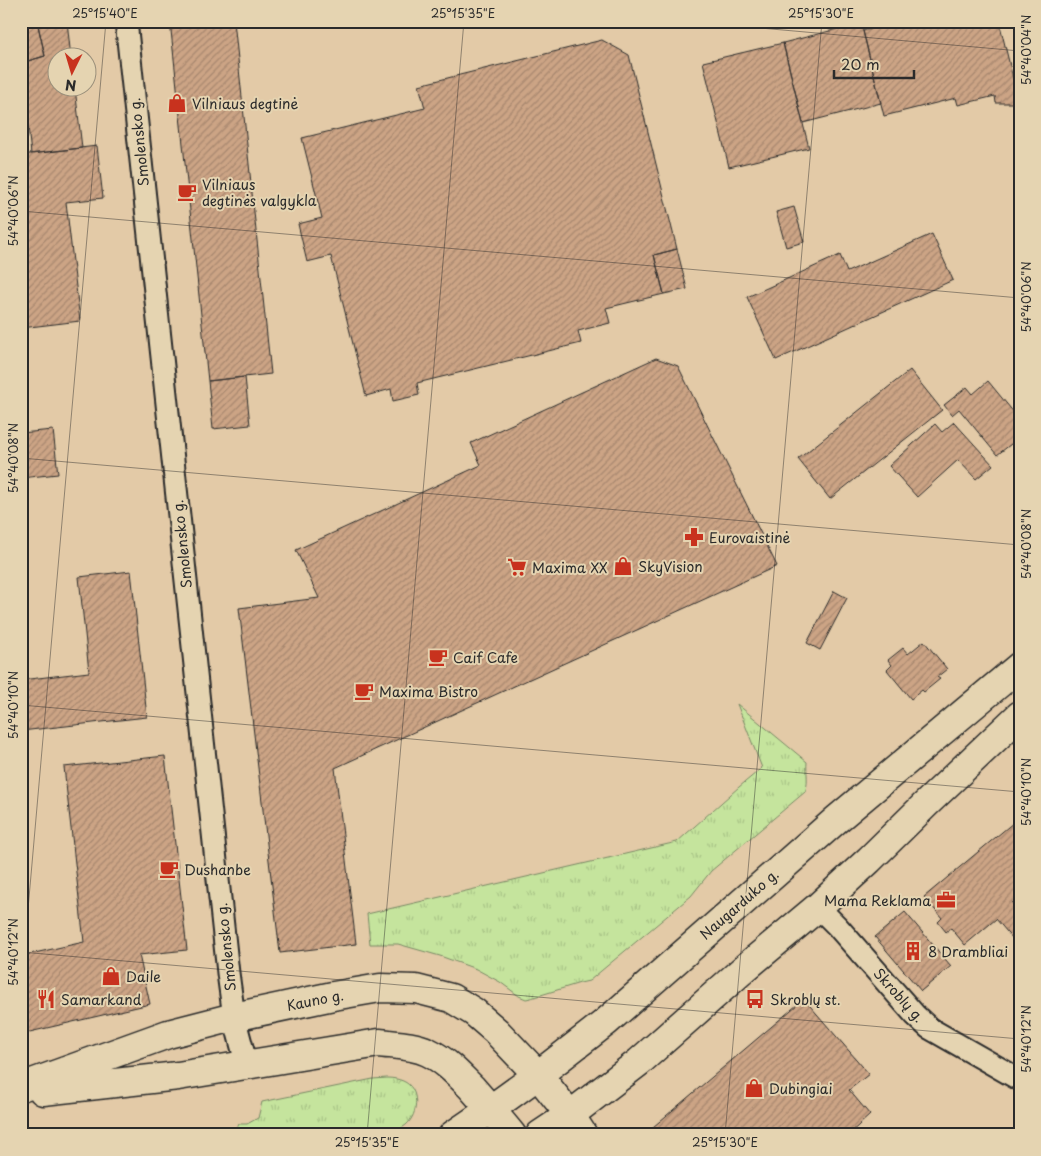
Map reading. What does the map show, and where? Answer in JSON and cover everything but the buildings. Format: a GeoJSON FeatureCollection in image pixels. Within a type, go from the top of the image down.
{"type":"FeatureCollection","features":[{"type":"Feature","properties":{"kind":"main road","name":"Naugarduko g."},"geometry":{"type":"LineString","coordinates":[[453,1135],[538,1075],[606,1022],[836,820],[1020,666]]}},
{"type":"Feature","properties":{"kind":"main road"},"geometry":{"type":"LineString","coordinates":[[540,1135],[577,1125],[639,1062],[745,968],[818,907],[1020,715]]}},
{"type":"Feature","properties":{"kind":"main road","name":"Kauno g."},"geometry":{"type":"LineString","coordinates":[[21,1087],[168,1034],[234,1017],[380,988],[416,989],[451,998],[474,1012],[496,1031],[538,1075],[577,1125]]}},
{"type":"Feature","properties":{"kind":"main road"},"geometry":{"type":"LineString","coordinates":[[21,1093],[178,1076],[379,1043],[411,1046],[428,1051],[454,1070],[491,1109],[512,1135]]}},
{"type":"Feature","properties":{"kind":"street","name":"Smolensko g."},"geometry":{"type":"LineString","coordinates":[[126,21],[227,964],[234,1017],[247,1066]]}},
{"type":"Feature","properties":{"kind":"street","name":"Skroblų g."},"geometry":{"type":"LineString","coordinates":[[818,907],[838,926],[915,1015],[929,1028],[1020,1080]]}},
{"type":"Feature","properties":{"kind":"green space"},"geometry":{"type":"Polygon","coordinates":[[[737,704],[807,762],[805,792],[711,871],[691,896],[589,981],[526,999],[476,969],[440,956],[398,944],[370,944],[367,914],[677,842],[762,768],[737,704]]]}},
{"type":"Feature","properties":{"kind":"green space"},"geometry":{"type":"Polygon","coordinates":[[[393,1078],[409,1084],[415,1095],[416,1102],[410,1120],[404,1126],[388,1135],[235,1135],[239,1124],[247,1124],[258,1118],[262,1102],[373,1079],[393,1078]]]}},
{"type":"Feature","properties":{"kind":"place","name":"Vilniaus degtinė"},"geometry":{"type":"Point","coordinates":[177,103]}},
{"type":"Feature","properties":{"kind":"place","name":"Vilniaus degtinės valgykla"},"geometry":{"type":"Point","coordinates":[187,192]}},
{"type":"Feature","properties":{"kind":"place","name":"Eurovaistinė"},"geometry":{"type":"Point","coordinates":[694,537]}},
{"type":"Feature","properties":{"kind":"place","name":"SkyVision"},"geometry":{"type":"Point","coordinates":[623,566]}},
{"type":"Feature","properties":{"kind":"place","name":"Maxima XX"},"geometry":{"type":"Point","coordinates":[517,567]}},
{"type":"Feature","properties":{"kind":"place","name":"Caif Cafe"},"geometry":{"type":"Point","coordinates":[438,657]}},
{"type":"Feature","properties":{"kind":"place","name":"Maxima Bistro"},"geometry":{"type":"Point","coordinates":[364,691]}},
{"type":"Feature","properties":{"kind":"place","name":"Dushanbe"},"geometry":{"type":"Point","coordinates":[169,869]}},
{"type":"Feature","properties":{"kind":"place","name":"Mama Reklama"},"geometry":{"type":"Point","coordinates":[946,900]}},
{"type":"Feature","properties":{"kind":"place","name":"8 Drambliai"},"geometry":{"type":"Point","coordinates":[913,951]}},
{"type":"Feature","properties":{"kind":"place","name":"Daile"},"geometry":{"type":"Point","coordinates":[111,976]}},
{"type":"Feature","properties":{"kind":"place","name":"Samarkand"},"geometry":{"type":"Point","coordinates":[46,999]}},
{"type":"Feature","properties":{"kind":"place","name":"Skroblų st."},"geometry":{"type":"Point","coordinates":[755,999]}},
{"type":"Feature","properties":{"kind":"place","name":"Dubingiai"},"geometry":{"type":"Point","coordinates":[754,1088]}}]}
